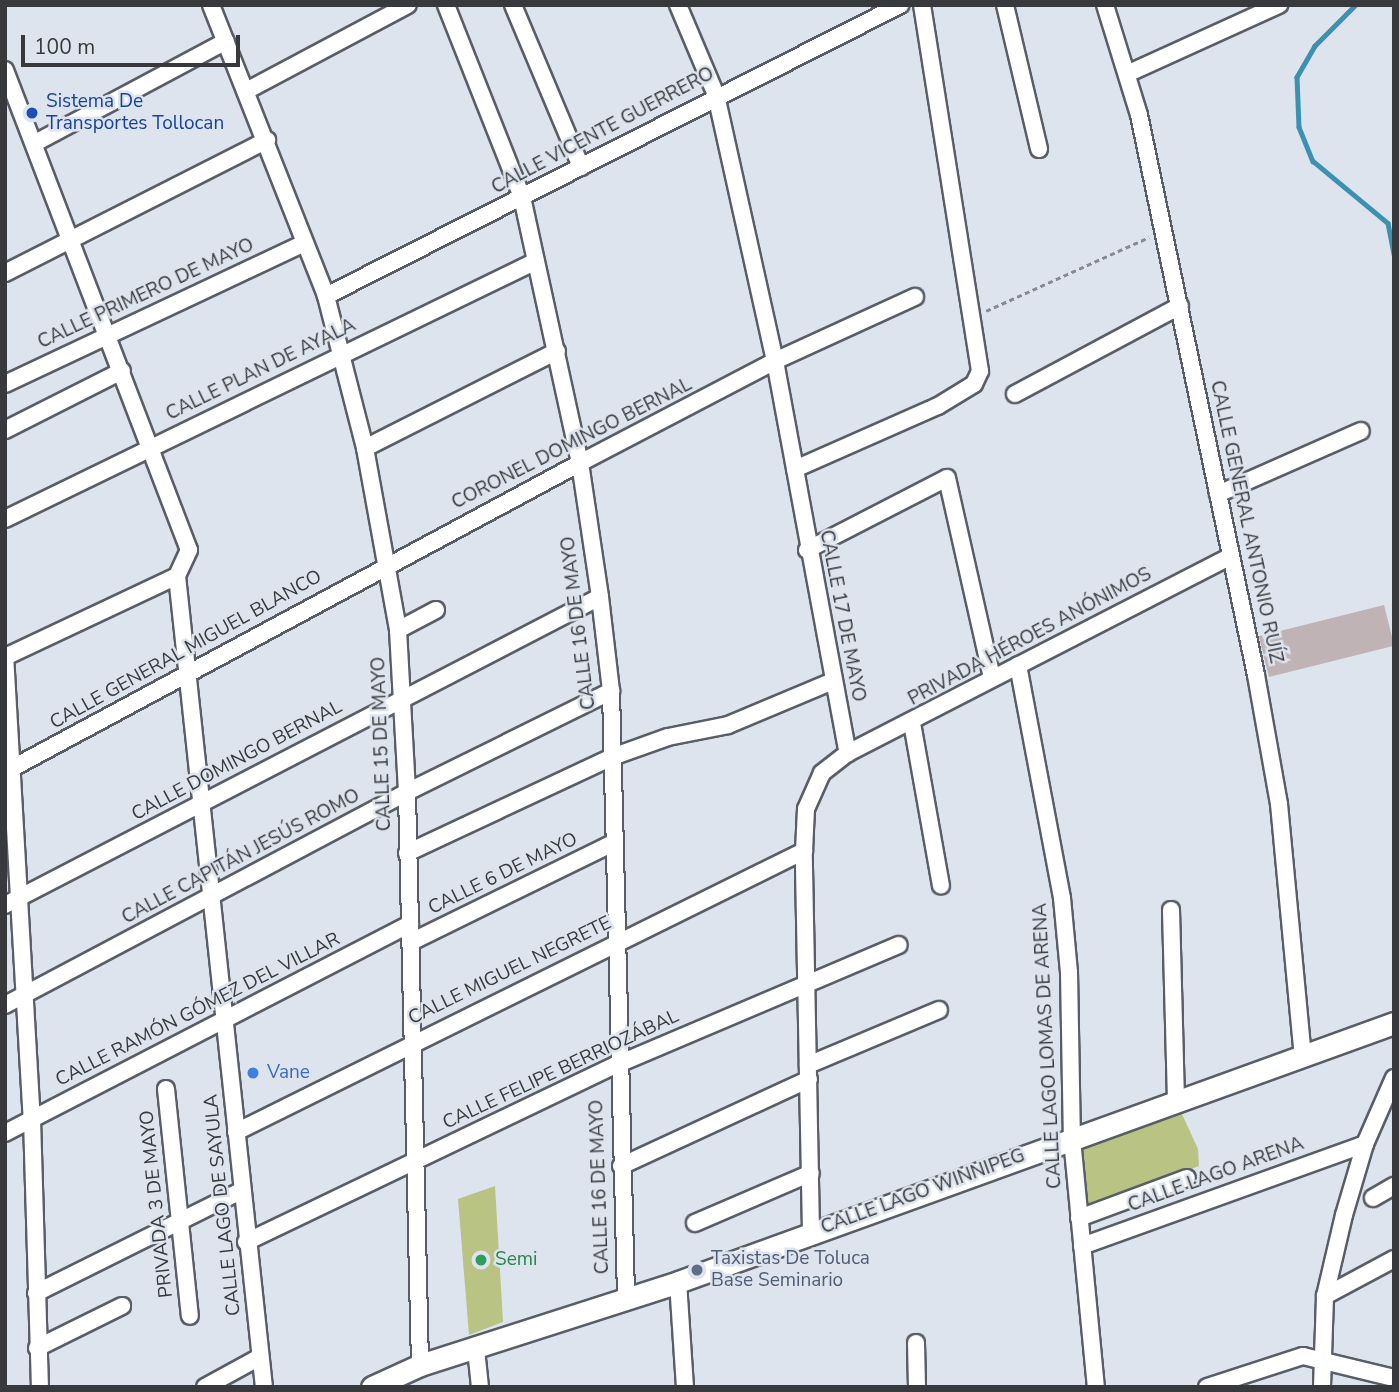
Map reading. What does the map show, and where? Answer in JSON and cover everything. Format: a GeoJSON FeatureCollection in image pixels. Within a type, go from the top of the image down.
{"type":"FeatureCollection","features":[{"type":"Feature","properties":{"kind":"main road","name":"CALLE LAGO WINNIPEG"},"geometry":{"type":"LineString","coordinates":[[372,1387],[420,1365],[678,1282],[1394,1023]]}},
{"type":"Feature","properties":{"kind":"street","name":"CALLE 15 DE MAYO"},"geometry":{"type":"LineString","coordinates":[[211,5],[248,90],[326,296],[365,448],[398,630],[404,695],[407,792],[420,1365]]}},
{"type":"Feature","properties":{"kind":"street"},"geometry":{"type":"LineString","coordinates":[[248,90],[408,5]]}},
{"type":"Feature","properties":{"kind":"street","name":"CALLE 16 DE MAYO"},"geometry":{"type":"LineString","coordinates":[[446,5],[522,197],[580,463],[600,597],[611,691],[617,1066],[626,1298]]}},
{"type":"Feature","properties":{"kind":"street"},"geometry":{"type":"LineString","coordinates":[[513,5],[581,167]]}},
{"type":"Feature","properties":{"kind":"street","name":"CALLE 17 DE MAYO"},"geometry":{"type":"LineString","coordinates":[[678,5],[716,94],[775,361],[831,682],[849,754]]}},
{"type":"Feature","properties":{"kind":"street","name":"CALLE VICENTE GUERRERO"},"geometry":{"type":"LineString","coordinates":[[326,296],[581,167],[716,94],[900,5]]}},
{"type":"Feature","properties":{"kind":"street"},"geometry":{"type":"LineString","coordinates":[[795,469],[938,406],[974,384],[980,371],[974,316],[922,5]]}},
{"type":"Feature","properties":{"kind":"street"},"geometry":{"type":"LineString","coordinates":[[1005,5],[1039,149]]}},
{"type":"Feature","properties":{"kind":"street","name":"CALLE GENERAL ANTONIO RUÍZ"},"geometry":{"type":"LineString","coordinates":[[1105,5],[1129,73],[1165,230],[1279,804],[1303,1056]]}},
{"type":"Feature","properties":{"kind":"street"},"geometry":{"type":"LineString","coordinates":[[1129,73],[1279,5]]}},
{"type":"Feature","properties":{"kind":"street"},"geometry":{"type":"LineString","coordinates":[[37,142],[226,41]]}},
{"type":"Feature","properties":{"kind":"street"},"geometry":{"type":"LineString","coordinates":[[5,70],[12,108],[37,142],[122,371],[153,445],[189,550],[177,576],[5,656],[32,1119],[40,1387]]}},
{"type":"Feature","properties":{"kind":"street"},"geometry":{"type":"LineString","coordinates":[[5,273],[267,140]]}},
{"type":"Feature","properties":{"kind":"street","name":"CALLE PRIMERO DE MAYO"},"geometry":{"type":"LineString","coordinates":[[5,384],[108,333],[305,243]]}},
{"type":"Feature","properties":{"kind":"street","name":"CALLE PLAN DE AYALA"},"geometry":{"type":"LineString","coordinates":[[5,519],[537,261]]}},
{"type":"Feature","properties":{"kind":"street","name":"CORONEL DOMINGO BERNAL"},"geometry":{"type":"LineString","coordinates":[[387,564],[775,361],[915,296]]}},
{"type":"Feature","properties":{"kind":"street"},"geometry":{"type":"LineString","coordinates":[[1015,394],[1180,306]]}},
{"type":"Feature","properties":{"kind":"street"},"geometry":{"type":"LineString","coordinates":[[365,448],[557,351]]}},
{"type":"Feature","properties":{"kind":"street"},"geometry":{"type":"LineString","coordinates":[[5,430],[122,371]]}},
{"type":"Feature","properties":{"kind":"street"},"geometry":{"type":"LineString","coordinates":[[1218,494],[1361,431]]}},
{"type":"Feature","properties":{"kind":"street"},"geometry":{"type":"LineString","coordinates":[[807,550],[942,477],[948,480],[992,678]]}},
{"type":"Feature","properties":{"kind":"street","name":"PRIVADA HÉROES ANÓNIMOS"},"geometry":{"type":"LineString","coordinates":[[849,754],[1229,557]]}},
{"type":"Feature","properties":{"kind":"street","name":"CALLE GENERAL MIGUEL BLANCO"},"geometry":{"type":"LineString","coordinates":[[10,770],[387,564]]}},
{"type":"Feature","properties":{"kind":"street","name":"CALLE LAGO DE SAYULA"},"geometry":{"type":"LineString","coordinates":[[177,576],[215,896],[246,1242],[264,1387]]}},
{"type":"Feature","properties":{"kind":"street","name":"CALLE DOMINGO BERNAL"},"geometry":{"type":"LineString","coordinates":[[5,905],[204,803],[404,695],[600,597]]}},
{"type":"Feature","properties":{"kind":"street"},"geometry":{"type":"LineString","coordinates":[[398,630],[436,610]]}},
{"type":"Feature","properties":{"kind":"street","name":"CALLE LAGO LOMAS DE ARENA"},"geometry":{"type":"LineString","coordinates":[[1018,665],[1063,910],[1072,1139],[1096,1387]]}},
{"type":"Feature","properties":{"kind":"street"},"geometry":{"type":"LineString","coordinates":[[407,852],[612,757],[667,737],[713,730],[831,682]]}},
{"type":"Feature","properties":{"kind":"street","name":"CALLE CAPITÁN JESÚS ROMO"},"geometry":{"type":"LineString","coordinates":[[5,1005],[407,792],[611,691]]}},
{"type":"Feature","properties":{"kind":"street"},"geometry":{"type":"LineString","coordinates":[[912,723],[941,886]]}},
{"type":"Feature","properties":{"kind":"street"},"geometry":{"type":"LineString","coordinates":[[811,1232],[810,979],[804,851],[806,809],[822,773],[849,754]]}},
{"type":"Feature","properties":{"kind":"street","name":"CALLE 6 DE MAYO"},"geometry":{"type":"LineString","coordinates":[[411,942],[613,844]]}},
{"type":"Feature","properties":{"kind":"street","name":"CALLE MIGUEL NEGRETE"},"geometry":{"type":"LineString","coordinates":[[236,1132],[614,942],[804,851]]}},
{"type":"Feature","properties":{"kind":"street"},"geometry":{"type":"LineString","coordinates":[[1171,910],[1176,1100]]}},
{"type":"Feature","properties":{"kind":"street","name":"CALLE RAMÓN GÓMEZ DEL VILLAR"},"geometry":{"type":"LineString","coordinates":[[5,1133],[410,924]]}},
{"type":"Feature","properties":{"kind":"street","name":"CALLE FELIPE BERRIOZÁBAL"},"geometry":{"type":"LineString","coordinates":[[246,1242],[617,1066],[810,979],[899,945]]}},
{"type":"Feature","properties":{"kind":"street"},"geometry":{"type":"LineString","coordinates":[[621,1167],[939,1010]]}},
{"type":"Feature","properties":{"kind":"street"},"geometry":{"type":"LineString","coordinates":[[1322,1387],[1319,1358],[1325,1296],[1365,1144],[1394,1078]]}},
{"type":"Feature","properties":{"kind":"street","name":"PRIVADA 3 DE MAYO"},"geometry":{"type":"LineString","coordinates":[[166,1089],[190,1316]]}},
{"type":"Feature","properties":{"kind":"street","name":"CALLE LAGO ARENA"},"geometry":{"type":"LineString","coordinates":[[1082,1246],[1365,1144]]}},
{"type":"Feature","properties":{"kind":"street"},"geometry":{"type":"LineString","coordinates":[[695,1223],[811,1173]]}},
{"type":"Feature","properties":{"kind":"street"},"geometry":{"type":"LineString","coordinates":[[1079,1218],[1187,1178]]}},
{"type":"Feature","properties":{"kind":"street"},"geometry":{"type":"LineString","coordinates":[[1373,1198],[1394,1186]]}},
{"type":"Feature","properties":{"kind":"street"},"geometry":{"type":"LineString","coordinates":[[36,1293],[241,1191]]}},
{"type":"Feature","properties":{"kind":"street"},"geometry":{"type":"LineString","coordinates":[[1325,1296],[1394,1259]]}},
{"type":"Feature","properties":{"kind":"street"},"geometry":{"type":"LineString","coordinates":[[678,1282],[685,1387]]}},
{"type":"Feature","properties":{"kind":"street"},"geometry":{"type":"LineString","coordinates":[[37,1348],[122,1306]]}},
{"type":"Feature","properties":{"kind":"street"},"geometry":{"type":"LineString","coordinates":[[916,1343],[917,1387]]}},
{"type":"Feature","properties":{"kind":"street"},"geometry":{"type":"LineString","coordinates":[[476,1349],[480,1387]]}},
{"type":"Feature","properties":{"kind":"street"},"geometry":{"type":"LineString","coordinates":[[1207,1387],[1297,1356],[1319,1358],[1394,1378]]}},
{"type":"Feature","properties":{"kind":"street"},"geometry":{"type":"LineString","coordinates":[[205,1387],[260,1357]]}},
{"type":"Feature","properties":{"kind":"path"},"geometry":{"type":"LineString","coordinates":[[974,316],[1165,230]]}},
{"type":"Feature","properties":{"kind":"green space"},"geometry":{"type":"Polygon","coordinates":[[[1182,1114],[1198,1149],[1199,1166],[1086,1209],[1081,1148],[1182,1114]]]}},
{"type":"Feature","properties":{"kind":"green space","name":"Semi"},"geometry":{"type":"Polygon","coordinates":[[[495,1186],[503,1322],[469,1335],[458,1199],[495,1186]]]}},
{"type":"Feature","properties":{"kind":"building"},"geometry":{"type":"Polygon","coordinates":[[[1384,605],[1394,646],[1269,677],[1259,636],[1384,605]]]}},
{"type":"Feature","properties":{"kind":"waterway"},"geometry":{"type":"LineString","coordinates":[[1356,5],[1315,46],[1297,77],[1299,127],[1313,161],[1388,223],[1394,254]]}},
{"type":"Feature","properties":{"kind":"place","name":"Sistema De Transportes Tollocan"},"geometry":{"type":"Point","coordinates":[32,113]}},
{"type":"Feature","properties":{"kind":"place","name":"Vane"},"geometry":{"type":"Point","coordinates":[253,1073]}},
{"type":"Feature","properties":{"kind":"place","name":"Semi"},"geometry":{"type":"Point","coordinates":[481,1260]}},
{"type":"Feature","properties":{"kind":"place","name":"Taxistas De Toluca Base Seminario"},"geometry":{"type":"Point","coordinates":[697,1270]}}]}
